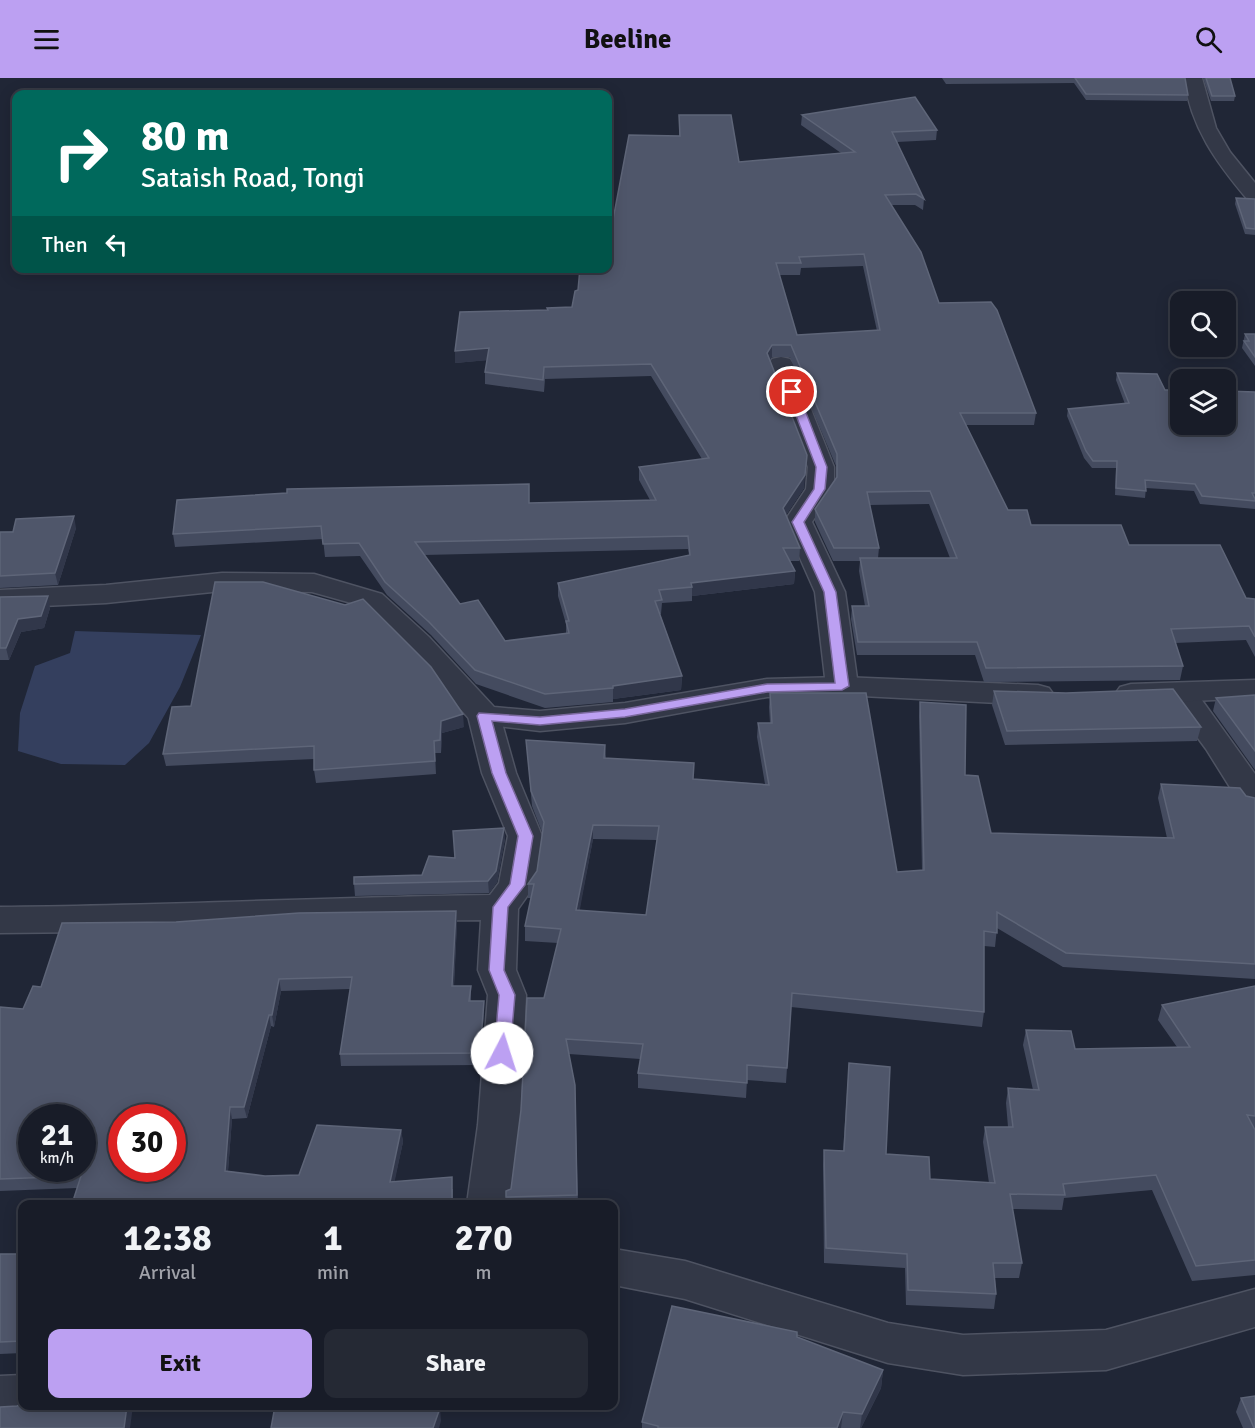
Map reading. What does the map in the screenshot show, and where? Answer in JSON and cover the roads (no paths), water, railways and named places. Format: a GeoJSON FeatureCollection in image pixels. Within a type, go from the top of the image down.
{"type":"FeatureCollection","features":[{"type":"Feature","properties":{"kind":"street"},"geometry":{"type":"LineString","coordinates":[[1193,78],[1195,100],[1208,136],[1255,196]]}},
{"type":"Feature","properties":{"kind":"street"},"geometry":{"type":"LineString","coordinates":[[781,364],[821,467],[819,489],[798,522],[830,592],[842,686]]}},
{"type":"Feature","properties":{"kind":"street"},"geometry":{"type":"LineString","coordinates":[[0,599],[106,594],[222,582],[314,583],[372,600],[418,643],[484,716],[499,773],[525,836],[517,885],[500,907],[496,970],[507,995],[499,1125],[490,1200]]}},
{"type":"Feature","properties":{"kind":"street"},"geometry":{"type":"LineString","coordinates":[[484,716],[540,721],[625,713],[767,688],[842,686],[913,692],[1063,695]]}},
{"type":"Feature","properties":{"kind":"street"},"geometry":{"type":"LineString","coordinates":[[1098,694],[1255,689]]}},
{"type":"Feature","properties":{"kind":"street"},"geometry":{"type":"LineString","coordinates":[[1180,692],[1220,745],[1255,800]]}},
{"type":"Feature","properties":{"kind":"street"},"geometry":{"type":"LineString","coordinates":[[0,920],[178,918],[313,910],[500,907]]}},
{"type":"Feature","properties":{"kind":"street"},"geometry":{"type":"LineString","coordinates":[[618,1268],[684,1280],[888,1343],[963,1356],[1106,1350],[1255,1308]]}},
{"type":"Feature","properties":{"kind":"street"},"geometry":{"type":"LineString","coordinates":[[0,1398],[18,1396]]}},
{"type":"Feature","properties":{"kind":"water"},"geometry":{"type":"Polygon","coordinates":[[[75,631],[201,635],[180,687],[149,743],[125,765],[61,764],[18,751],[20,713],[35,666],[70,653],[75,631]]]}}]}
